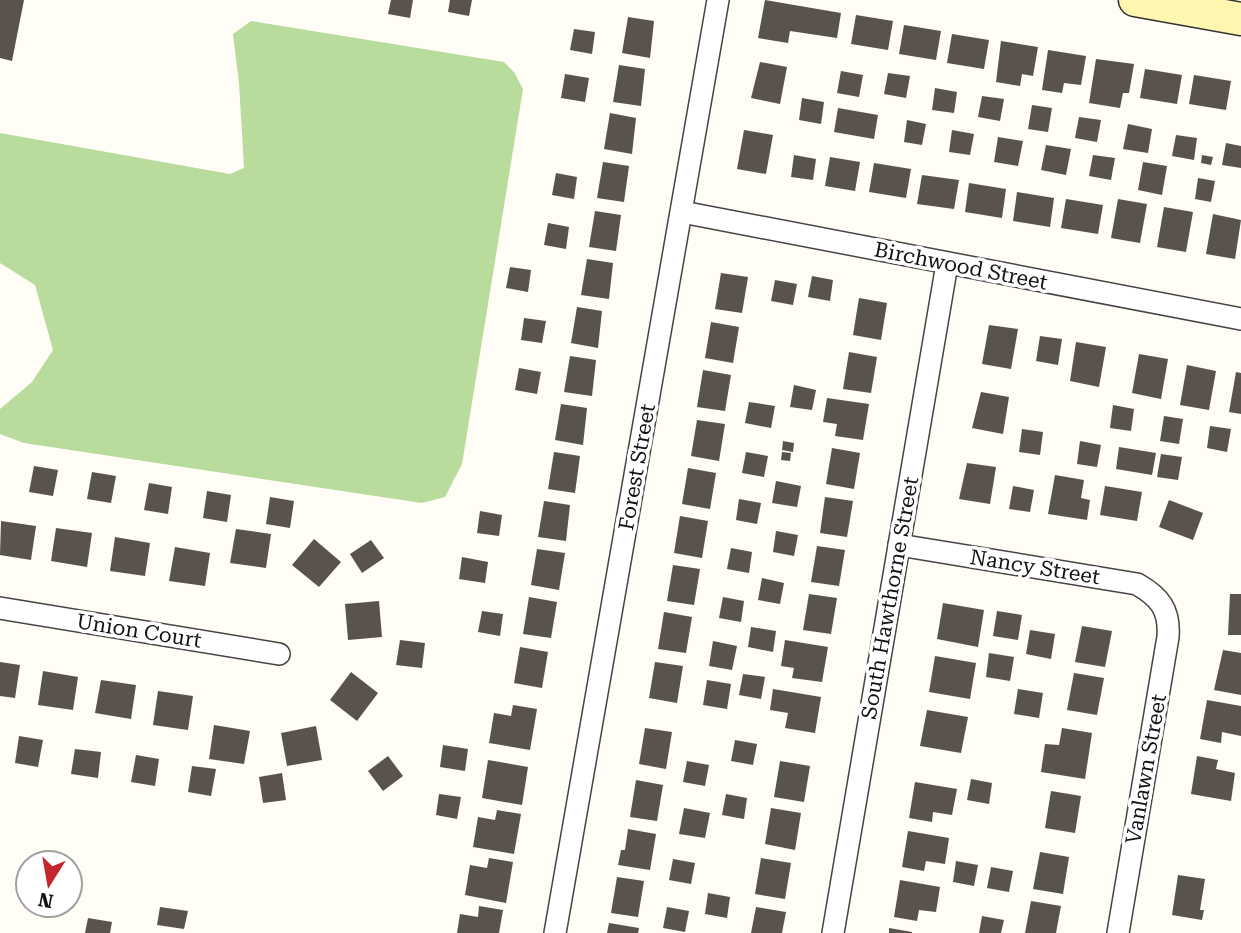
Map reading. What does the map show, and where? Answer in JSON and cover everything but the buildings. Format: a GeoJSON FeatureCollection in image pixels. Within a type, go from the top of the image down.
{"type":"FeatureCollection","features":[{"type":"Feature","properties":{"kind":"street","name":"Forest Street"},"geometry":{"type":"LineString","coordinates":[[555,933],[718,0]]}},
{"type":"Feature","properties":{"kind":"street"},"geometry":{"type":"LineString","coordinates":[[1135,0],[1241,19]]}},
{"type":"Feature","properties":{"kind":"street","name":"Birchwood Street"},"geometry":{"type":"LineString","coordinates":[[682,212],[1241,319]]}},
{"type":"Feature","properties":{"kind":"street","name":"South Hawthorne Street"},"geometry":{"type":"LineString","coordinates":[[833,933],[947,264]]}},
{"type":"Feature","properties":{"kind":"street","name":"Nancy Street"},"geometry":{"type":"LineString","coordinates":[[899,545],[1137,584],[1151,592],[1162,606]]}},
{"type":"Feature","properties":{"kind":"street","name":"Vanlawn Street"},"geometry":{"type":"LineString","coordinates":[[1118,933],[1168,637],[1167,615],[1162,606]]}},
{"type":"Feature","properties":{"kind":"street","name":"Union Court"},"geometry":{"type":"LineString","coordinates":[[0,608],[279,654]]}},
{"type":"Feature","properties":{"kind":"green space"},"geometry":{"type":"Polygon","coordinates":[[[251,21],[504,62],[514,72],[523,89],[462,464],[445,497],[422,503],[24,443],[0,434],[0,409],[32,382],[53,350],[35,285],[0,263],[0,133],[230,174],[244,168],[233,34],[251,21]]]}}]}
